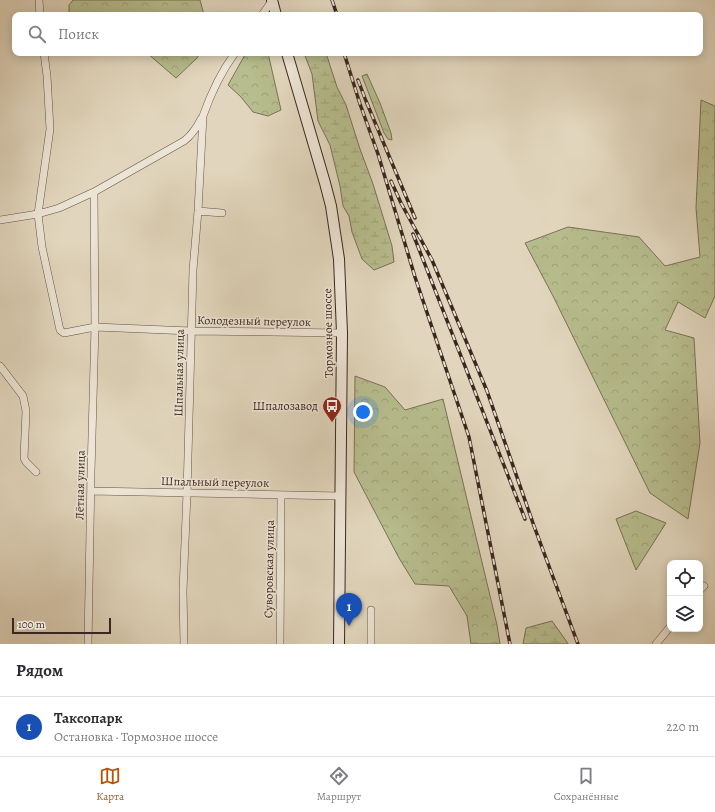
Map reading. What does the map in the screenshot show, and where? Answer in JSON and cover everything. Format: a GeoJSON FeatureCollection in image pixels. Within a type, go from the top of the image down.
{"type":"FeatureCollection","features":[{"type":"Feature","properties":{"kind":"street"},"geometry":{"type":"LineString","coordinates":[[39,0],[40,12]]}},
{"type":"Feature","properties":{"kind":"street"},"geometry":{"type":"LineString","coordinates":[[264,12],[272,1]]}},
{"type":"Feature","properties":{"kind":"street"},"geometry":{"type":"LineString","coordinates":[[272,1],[275,12]]}},
{"type":"Feature","properties":{"kind":"street"},"geometry":{"type":"LineString","coordinates":[[38,214],[50,129],[44,56]]}},
{"type":"Feature","properties":{"kind":"street","name":"Шпальная улица"},"geometry":{"type":"LineString","coordinates":[[184,644],[183,591],[193,270],[203,116],[207,103],[221,73],[232,56]]}},
{"type":"Feature","properties":{"kind":"street","name":"Тормозное шоссе"},"geometry":{"type":"LineString","coordinates":[[288,56],[331,206],[339,259],[342,333],[339,644]]}},
{"type":"Feature","properties":{"kind":"street"},"geometry":{"type":"LineString","coordinates":[[0,220],[38,214],[59,208],[94,192],[184,141],[196,130],[203,116]]}},
{"type":"Feature","properties":{"kind":"street","name":"Лётная улица"},"geometry":{"type":"LineString","coordinates":[[88,644],[95,327],[94,192]]}},
{"type":"Feature","properties":{"kind":"street"},"geometry":{"type":"LineString","coordinates":[[198,211],[222,213]]}},
{"type":"Feature","properties":{"kind":"street","name":"Колодезный переулок"},"geometry":{"type":"LineString","coordinates":[[38,214],[42,247],[61,332],[64,333],[95,327],[191,331],[342,333]]}},
{"type":"Feature","properties":{"kind":"street"},"geometry":{"type":"LineString","coordinates":[[0,366],[23,396],[26,411],[24,460],[36,472]]}},
{"type":"Feature","properties":{"kind":"street","name":"Шпальный переулок"},"geometry":{"type":"LineString","coordinates":[[91,490],[340,496]]}},
{"type":"Feature","properties":{"kind":"street","name":"Суворовская улица"},"geometry":{"type":"LineString","coordinates":[[280,644],[281,495]]}},
{"type":"Feature","properties":{"kind":"street"},"geometry":{"type":"LineString","coordinates":[[371,610],[371,644]]}},
{"type":"Feature","properties":{"kind":"street"},"geometry":{"type":"LineString","coordinates":[[656,644],[667,631]]}},
{"type":"Feature","properties":{"kind":"green space"},"geometry":{"type":"Polygon","coordinates":[[[73,0],[200,0],[203,12],[69,12],[69,5],[73,0]]]}},
{"type":"Feature","properties":{"kind":"green space"},"geometry":{"type":"Polygon","coordinates":[[[150,56],[198,56],[176,78],[150,56]]]}},
{"type":"Feature","properties":{"kind":"green space"},"geometry":{"type":"Polygon","coordinates":[[[244,56],[269,56],[281,110],[268,116],[253,112],[241,97],[228,85],[244,56]]]}},
{"type":"Feature","properties":{"kind":"green space"},"geometry":{"type":"Polygon","coordinates":[[[305,56],[327,56],[337,87],[346,105],[373,184],[392,246],[394,262],[374,270],[362,259],[352,232],[349,216],[343,206],[340,186],[330,145],[318,121],[312,74],[305,56]]]}},
{"type":"Feature","properties":{"kind":"green space"},"geometry":{"type":"Polygon","coordinates":[[[367,74],[380,103],[391,133],[392,140],[388,139],[384,133],[362,76],[367,74]]]}},
{"type":"Feature","properties":{"kind":"green space"},"geometry":{"type":"Polygon","coordinates":[[[701,100],[715,106],[715,296],[705,318],[678,302],[665,330],[694,338],[700,443],[688,519],[650,493],[553,296],[525,243],[568,227],[639,237],[665,266],[700,257],[696,208],[701,100]]]}},
{"type":"Feature","properties":{"kind":"green space"},"geometry":{"type":"Polygon","coordinates":[[[355,376],[385,387],[405,410],[443,399],[497,625],[500,644],[471,644],[467,616],[449,586],[415,584],[399,558],[354,472],[355,376]]]}},
{"type":"Feature","properties":{"kind":"green space"},"geometry":{"type":"Polygon","coordinates":[[[636,511],[666,523],[636,570],[616,519],[636,511]]]}},
{"type":"Feature","properties":{"kind":"green space"},"geometry":{"type":"Polygon","coordinates":[[[552,621],[568,644],[523,644],[526,628],[552,621]]]}},
{"type":"Feature","properties":{"kind":"railway"},"geometry":{"type":"LineString","coordinates":[[332,0],[336,12]]}},
{"type":"Feature","properties":{"kind":"railway"},"geometry":{"type":"LineString","coordinates":[[345,56],[378,154],[415,277],[469,437],[510,644]]}},
{"type":"Feature","properties":{"kind":"railway"},"geometry":{"type":"LineString","coordinates":[[358,80],[415,218]]}},
{"type":"Feature","properties":{"kind":"railway"},"geometry":{"type":"LineString","coordinates":[[391,181],[401,203],[432,260],[487,391],[534,526],[578,644]]}},
{"type":"Feature","properties":{"kind":"railway"},"geometry":{"type":"LineString","coordinates":[[413,234],[525,519]]}},
{"type":"Feature","properties":{"kind":"place","name":"Шпалозавод"},"geometry":{"type":"Point","coordinates":[332,423]}},
{"type":"Feature","properties":{"kind":"place","name":"Таксопарк"},"geometry":{"type":"Point","coordinates":[349,626]}}]}
